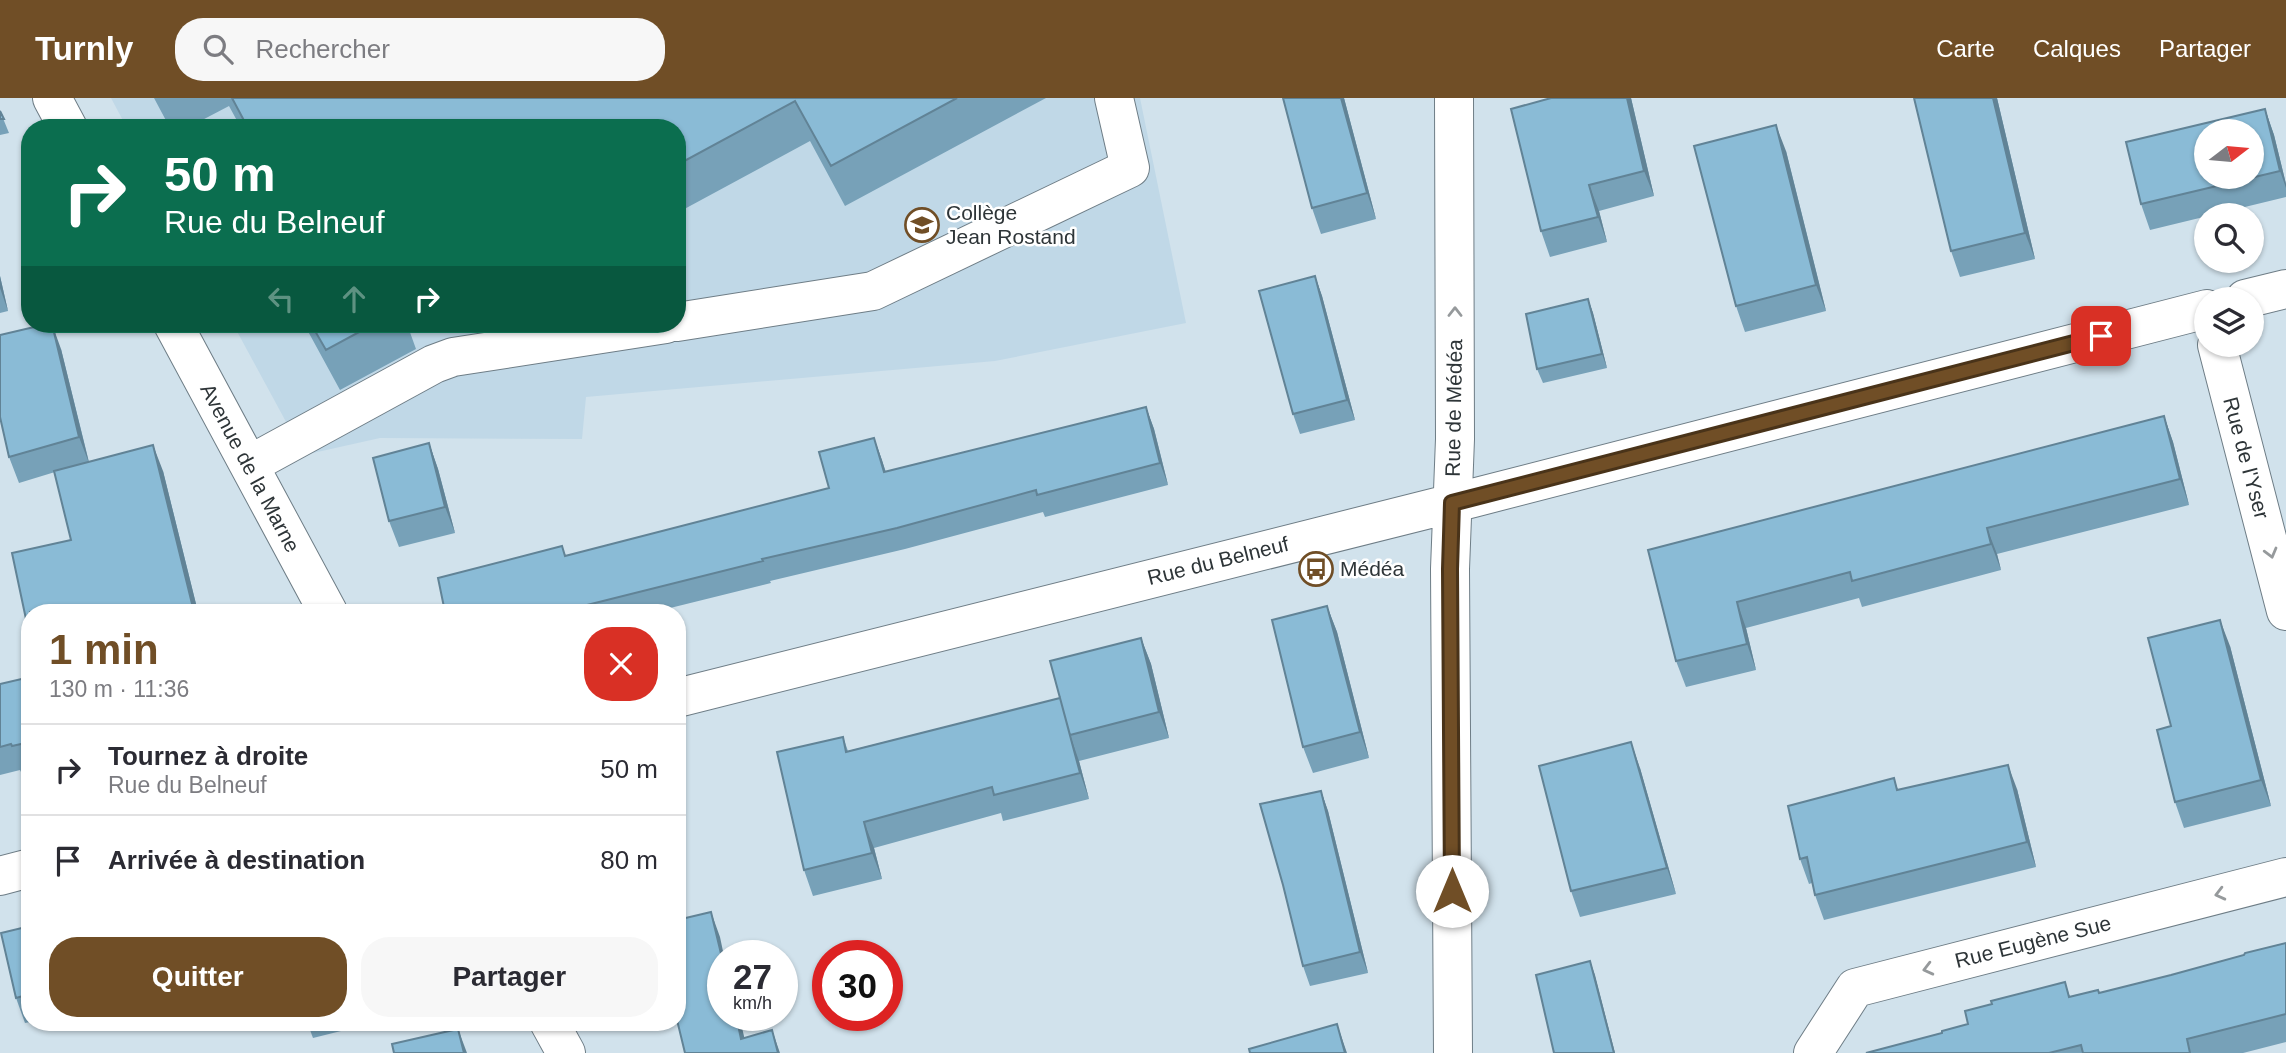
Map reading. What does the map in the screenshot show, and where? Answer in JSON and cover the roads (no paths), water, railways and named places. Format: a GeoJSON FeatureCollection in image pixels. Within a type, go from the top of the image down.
{"type":"FeatureCollection","features":[{"type":"Feature","properties":{"kind":"street"},"geometry":{"type":"LineString","coordinates":[[52,98],[63,119]]}},
{"type":"Feature","properties":{"kind":"street"},"geometry":{"type":"LineString","coordinates":[[686,321],[873,292],[1130,168],[1114,98]]}},
{"type":"Feature","properties":{"kind":"street","name":"Rue de Médéa"},"geometry":{"type":"LineString","coordinates":[[1453,1053],[1450,569],[1455,439],[1454,98]]}},
{"type":"Feature","properties":{"kind":"street"},"geometry":{"type":"LineString","coordinates":[[2264,294],[2286,289]]}},
{"type":"Feature","properties":{"kind":"street","name":"Rue du Belneuf"},"geometry":{"type":"LineString","coordinates":[[686,696],[2194,312]]}},
{"type":"Feature","properties":{"kind":"street","name":"Avenue de la Marne"},"geometry":{"type":"LineString","coordinates":[[178,333],[324,604]]}},
{"type":"Feature","properties":{"kind":"street"},"geometry":{"type":"LineString","coordinates":[[249,465],[434,364],[453,357],[608,333]]}},
{"type":"Feature","properties":{"kind":"street","name":"Rue de l'Yser"},"geometry":{"type":"LineString","coordinates":[[2220,357],[2286,611]]}},
{"type":"Feature","properties":{"kind":"street"},"geometry":{"type":"LineString","coordinates":[[0,876],[21,870]]}},
{"type":"Feature","properties":{"kind":"street","name":"Rue Eugène Sue"},"geometry":{"type":"LineString","coordinates":[[1814,1053],[1856,988],[2286,877]]}},
{"type":"Feature","properties":{"kind":"street"},"geometry":{"type":"LineString","coordinates":[[554,1031],[566,1053]]}},
{"type":"Feature","properties":{"kind":"place","name":"Collège Jean Rostand"},"geometry":{"type":"Point","coordinates":[922,225]}},
{"type":"Feature","properties":{"kind":"place","name":"Médéa"},"geometry":{"type":"Point","coordinates":[1316,569]}}]}
